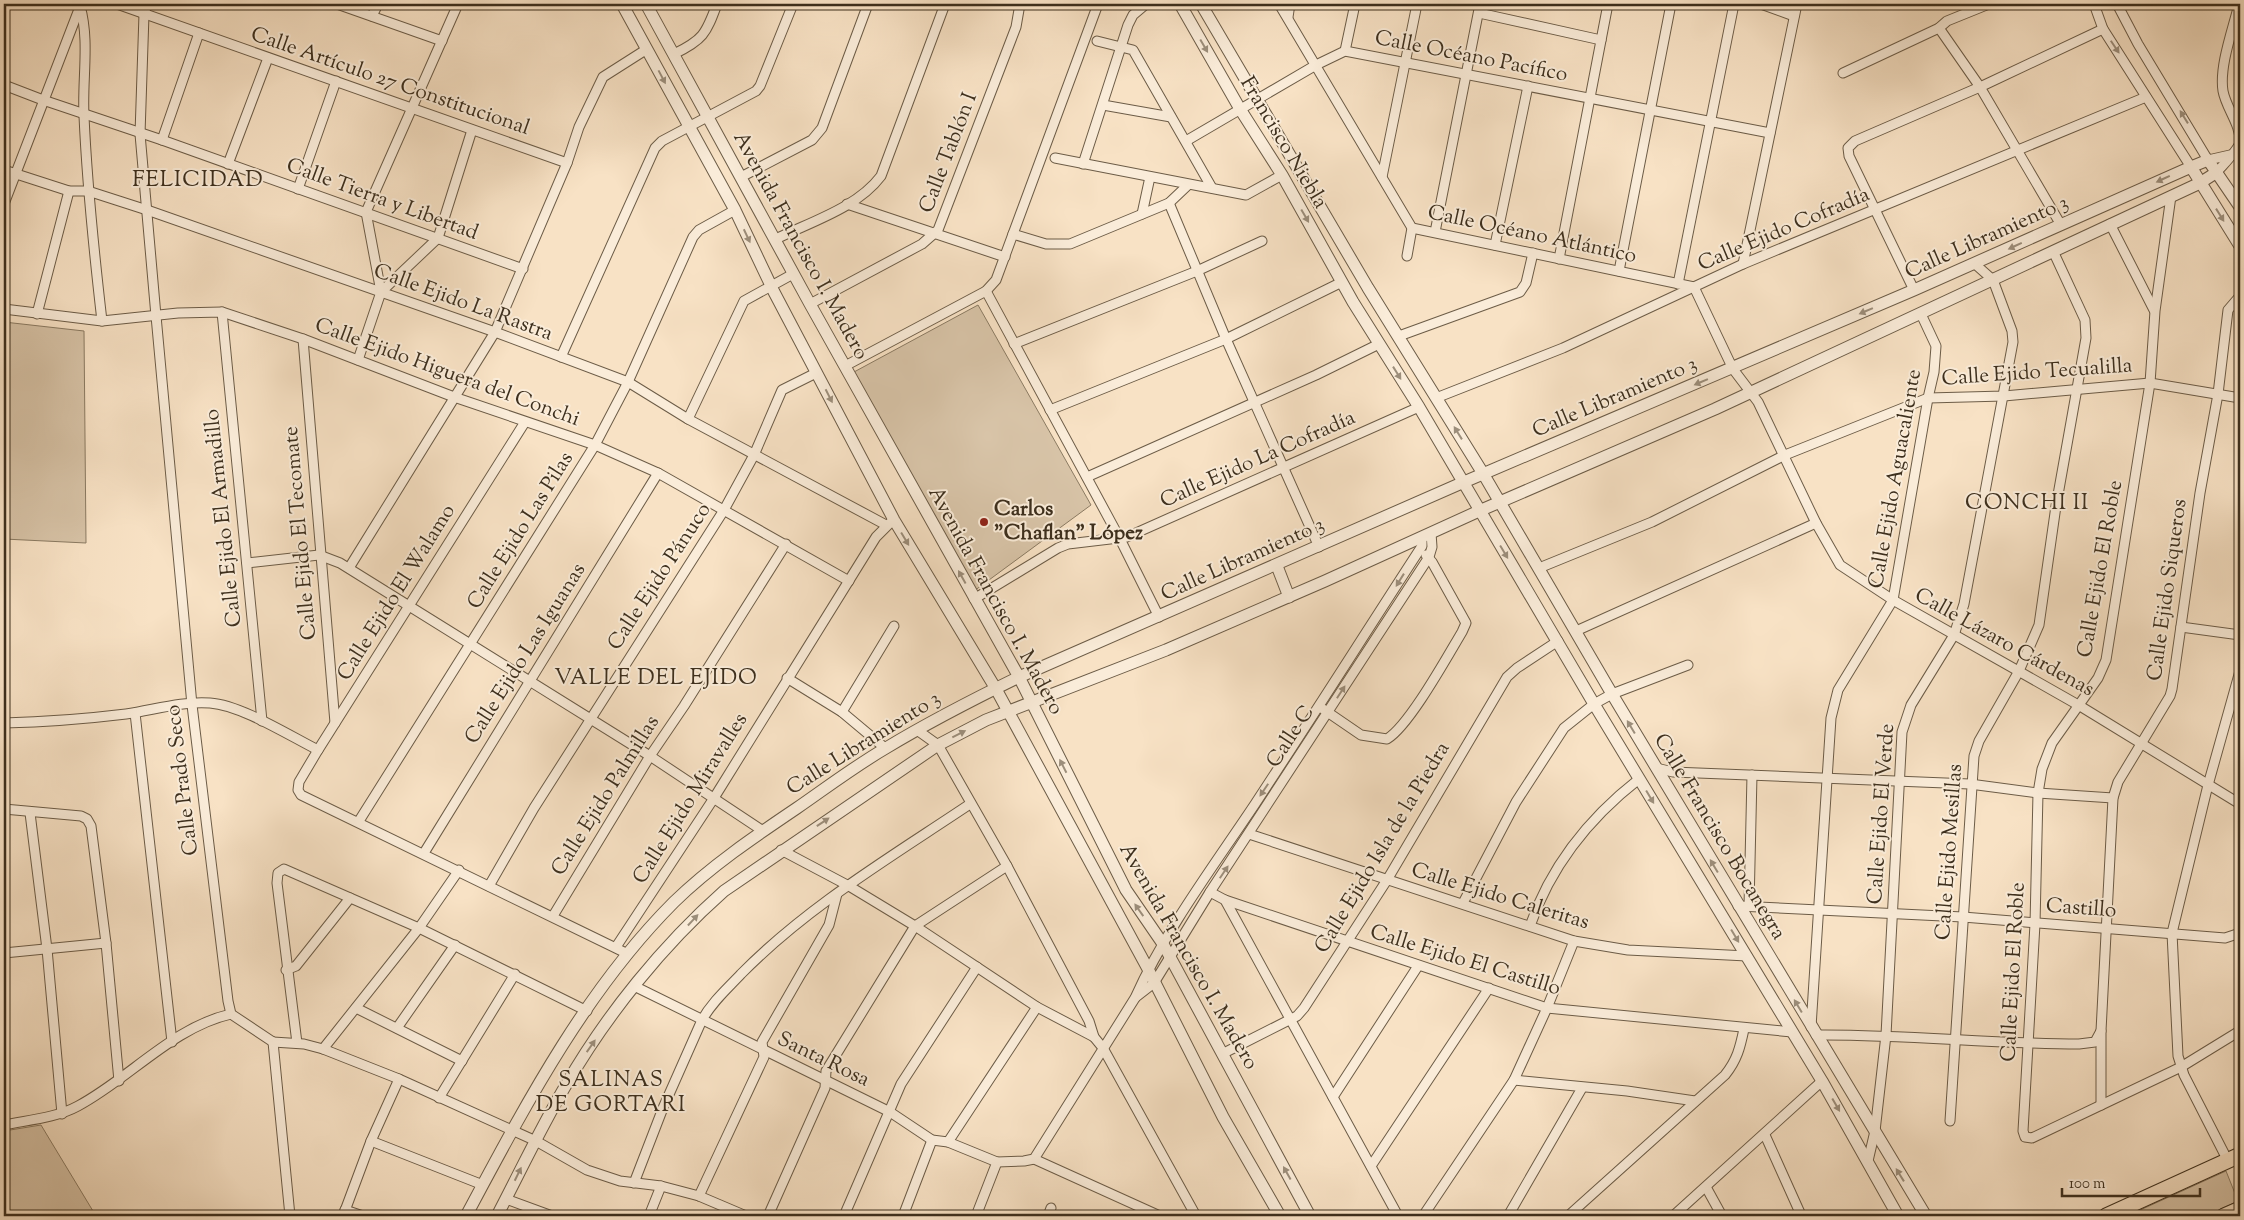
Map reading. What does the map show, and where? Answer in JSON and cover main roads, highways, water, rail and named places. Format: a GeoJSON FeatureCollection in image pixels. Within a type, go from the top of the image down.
{"type":"FeatureCollection","features":[{"type":"Feature","properties":{"kind":"main road"},"geometry":{"type":"LineString","coordinates":[[2106,1216],[2234,1158]]}},
{"type":"Feature","properties":{"kind":"main road"},"geometry":{"type":"LineString","coordinates":[[2224,1216],[2240,1209]]}},
{"type":"Feature","properties":{"kind":"place","name":"Carlos \"Chaflan\" López"},"geometry":{"type":"Point","coordinates":[984,522]}},
{"type":"Feature","properties":{"kind":"district","name":"FELICIDAD"},"geometry":{"type":"Point","coordinates":[198,181]}},
{"type":"Feature","properties":{"kind":"district","name":"CONCHI II"},"geometry":{"type":"Point","coordinates":[2027,504]}},
{"type":"Feature","properties":{"kind":"district","name":"VALLE DEL EJIDO"},"geometry":{"type":"Point","coordinates":[656,679]}},
{"type":"Feature","properties":{"kind":"district","name":"SALINAS DE GORTARI"},"geometry":{"type":"Point","coordinates":[611,1094]}}]}
